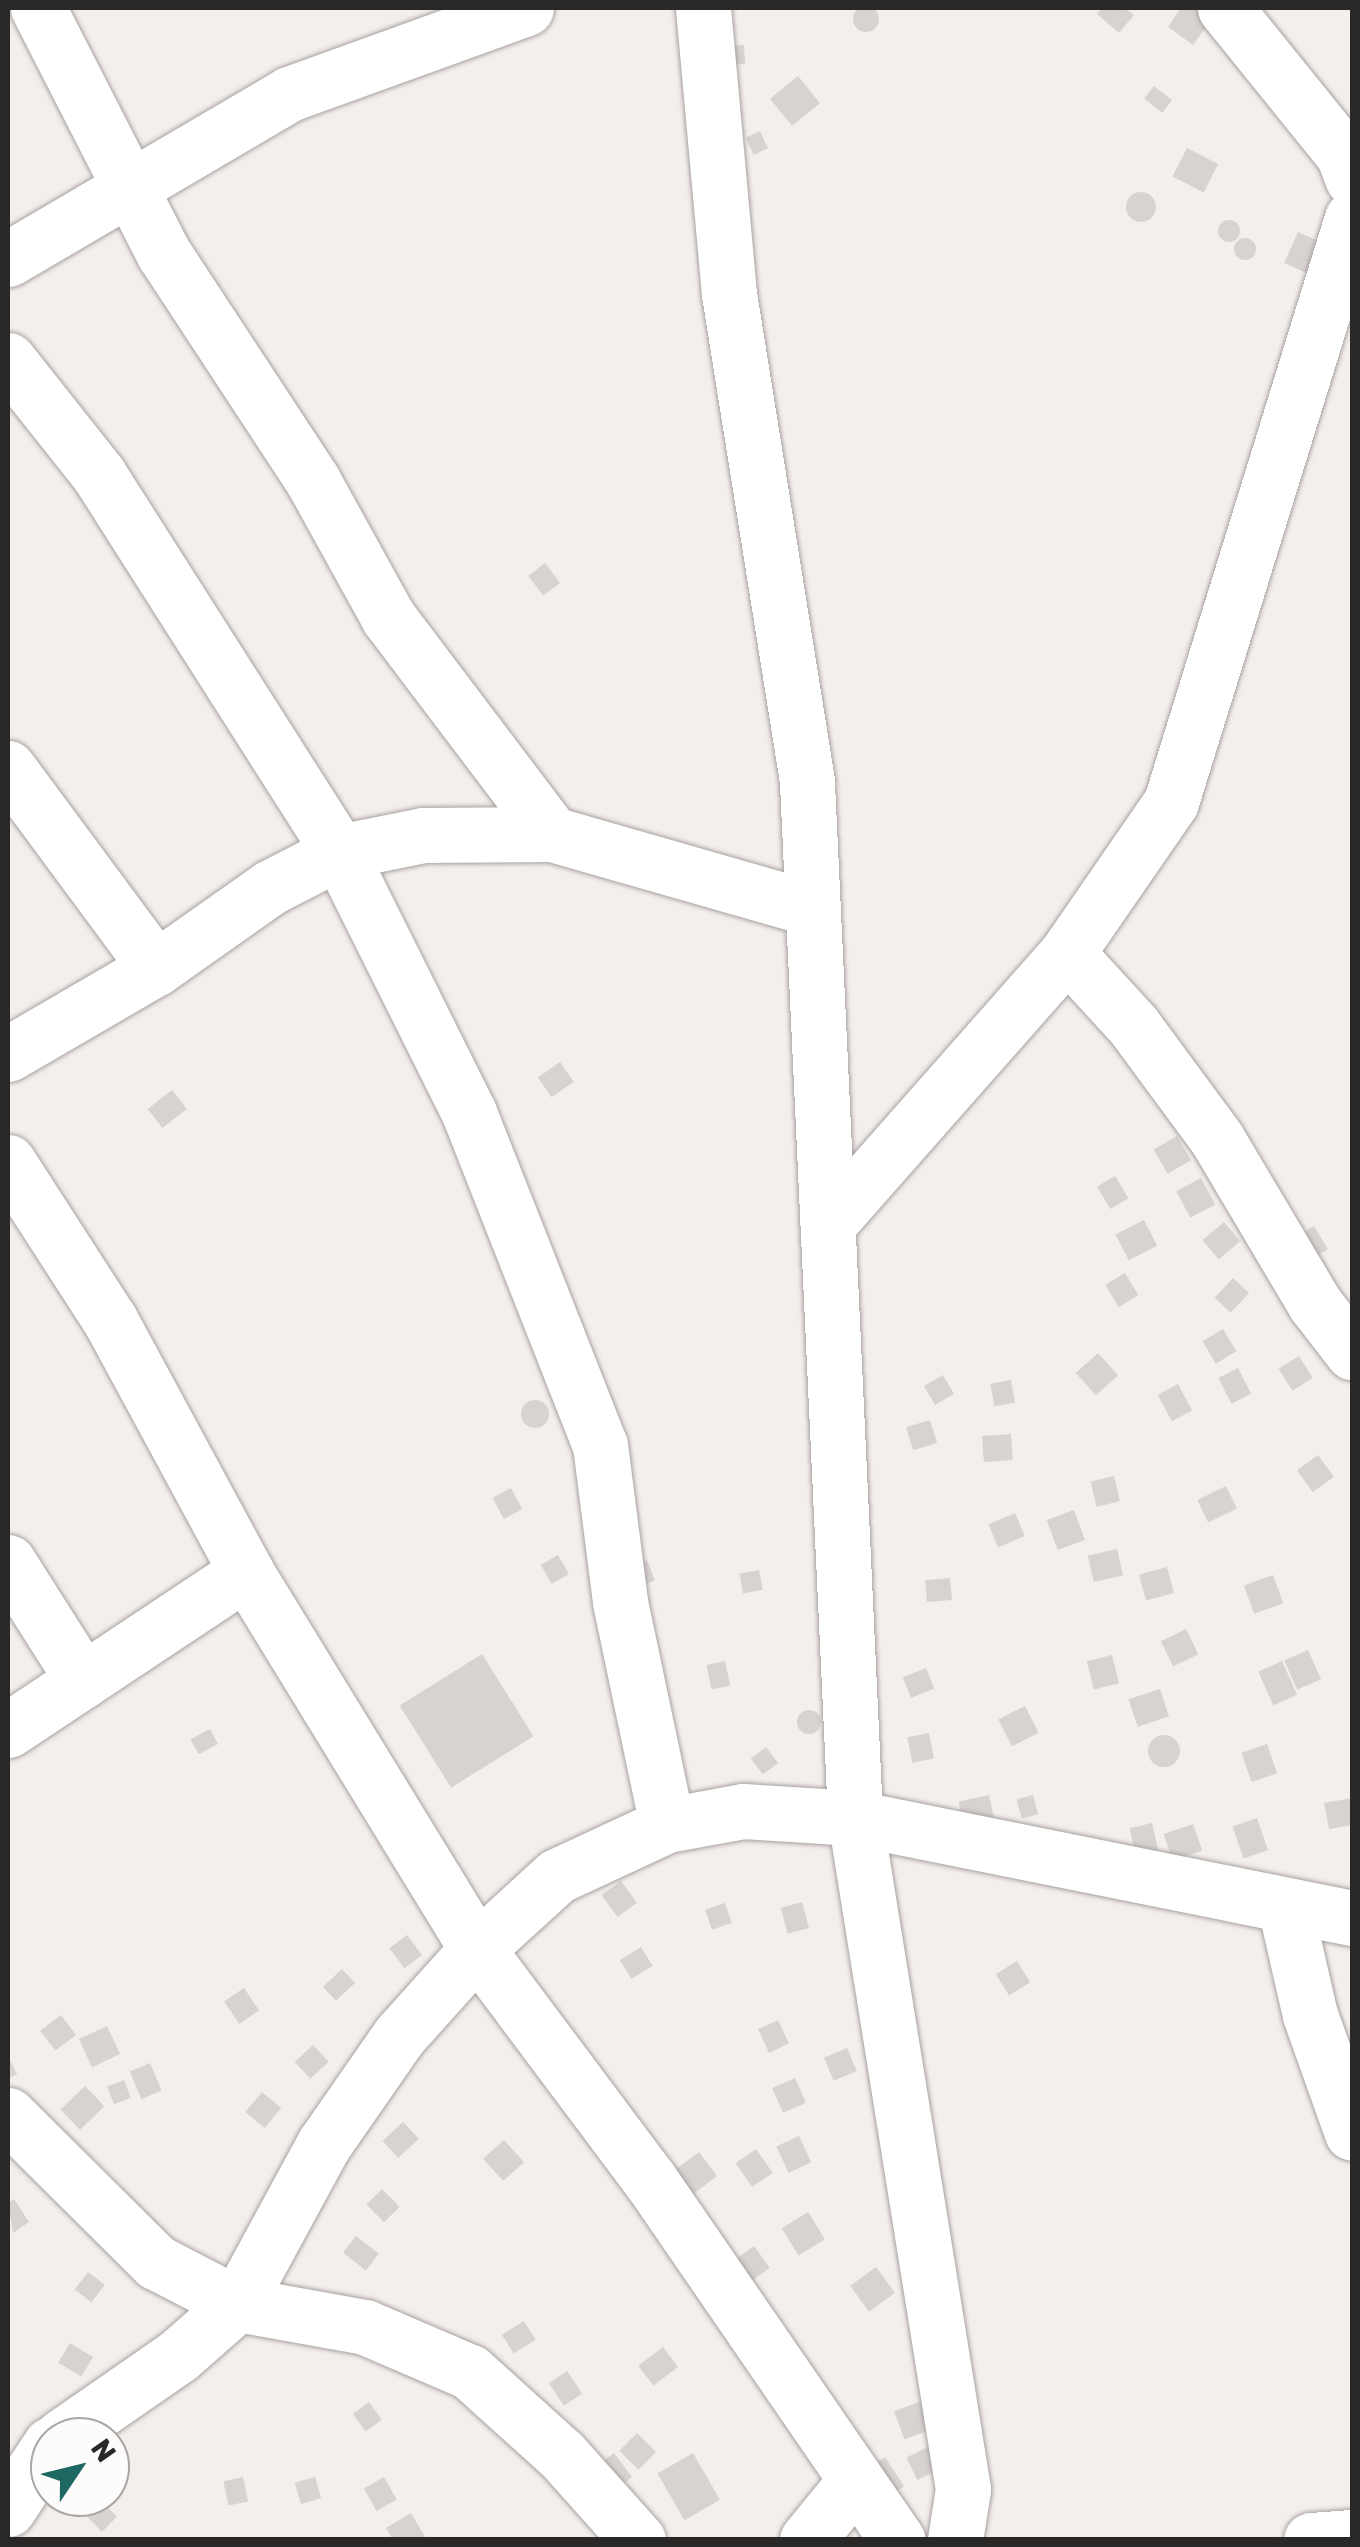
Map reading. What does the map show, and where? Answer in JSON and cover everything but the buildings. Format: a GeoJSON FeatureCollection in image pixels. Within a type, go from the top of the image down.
{"type":"FeatureCollection","features":[{"type":"Feature","properties":{"kind":"street"},"geometry":{"type":"LineString","coordinates":[[38,8],[164,254],[314,481],[388,617],[552,834]]}},
{"type":"Feature","properties":{"kind":"street"},"geometry":{"type":"LineString","coordinates":[[8,259],[127,184],[289,94],[526,8]]}},
{"type":"Feature","properties":{"kind":"street"},"geometry":{"type":"LineString","coordinates":[[703,8],[729,294],[807,782],[854,1818],[963,2489],[955,2540]]}},
{"type":"Feature","properties":{"kind":"street"},"geometry":{"type":"LineString","coordinates":[[1225,8],[1343,154],[1352,178]]}},
{"type":"Feature","properties":{"kind":"street"},"geometry":{"type":"LineString","coordinates":[[829,1223],[1067,953],[1170,802],[1352,218]]}},
{"type":"Feature","properties":{"kind":"street"},"geometry":{"type":"LineString","coordinates":[[8,360],[99,475],[338,852],[469,1112],[594,1428],[620,1602],[668,1825]]}},
{"type":"Feature","properties":{"kind":"street"},"geometry":{"type":"LineString","coordinates":[[8,768],[156,968]]}},
{"type":"Feature","properties":{"kind":"street"},"geometry":{"type":"LineString","coordinates":[[8,1054],[156,968],[271,887],[338,852],[423,835],[552,834],[810,908]]}},
{"type":"Feature","properties":{"kind":"street"},"geometry":{"type":"LineString","coordinates":[[1067,953],[1133,1025],[1216,1140],[1316,1304],[1352,1352]]}},
{"type":"Feature","properties":{"kind":"street"},"geometry":{"type":"LineString","coordinates":[[8,1162],[110,1320],[246,1572],[477,1948],[650,2180],[898,2540]]}},
{"type":"Feature","properties":{"kind":"street"},"geometry":{"type":"LineString","coordinates":[[8,1562],[83,1680]]}},
{"type":"Feature","properties":{"kind":"street"},"geometry":{"type":"LineString","coordinates":[[8,1730],[246,1572]]}},
{"type":"Feature","properties":{"kind":"street"},"geometry":{"type":"LineString","coordinates":[[90,2417],[178,2356],[237,2304],[324,2144],[399,2036],[477,1948],[557,1876],[668,1825],[742,1811],[854,1818],[1352,1918]]}},
{"type":"Feature","properties":{"kind":"street"},"geometry":{"type":"LineString","coordinates":[[1285,1906],[1310,2015],[1352,2133]]}},
{"type":"Feature","properties":{"kind":"street"},"geometry":{"type":"LineString","coordinates":[[8,2116],[156,2262],[237,2304],[366,2327],[470,2372],[562,2456],[638,2540]]}},
{"type":"Feature","properties":{"kind":"street"},"geometry":{"type":"LineString","coordinates":[[8,2509],[30,2475]]}},
{"type":"Feature","properties":{"kind":"street"},"geometry":{"type":"LineString","coordinates":[[807,2540],[856,2480]]}},
{"type":"Feature","properties":{"kind":"street"},"geometry":{"type":"LineString","coordinates":[[1311,2540],[1352,2537]]}}]}
